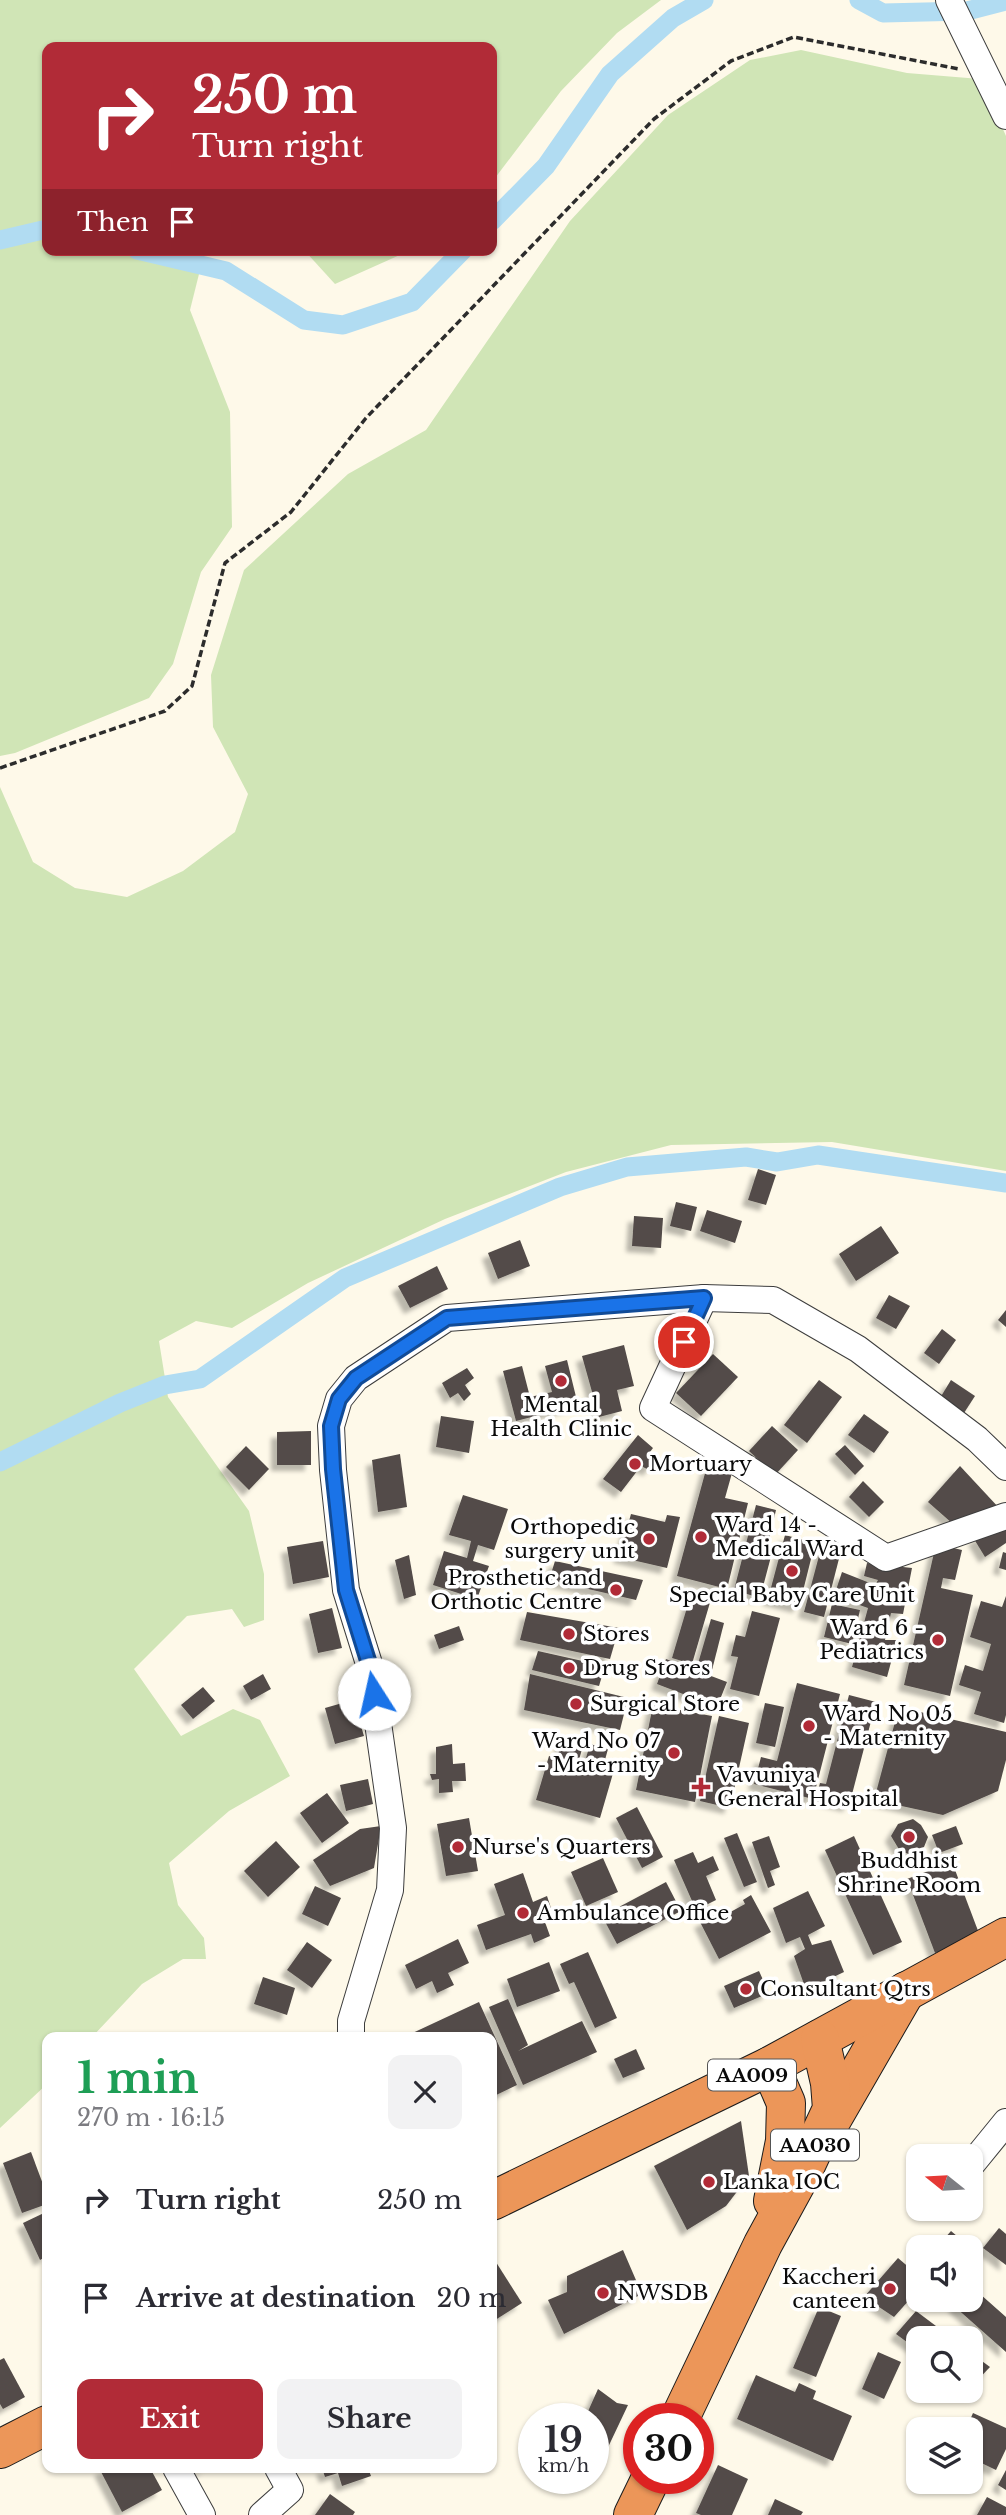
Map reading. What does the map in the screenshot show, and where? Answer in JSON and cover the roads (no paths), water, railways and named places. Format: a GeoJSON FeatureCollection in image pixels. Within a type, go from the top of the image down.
{"type":"FeatureCollection","features":[{"type":"Feature","properties":{"kind":"highway","name":"AA009"},"geometry":{"type":"LineString","coordinates":[[497,2199],[770,2066],[1006,1937]]}},
{"type":"Feature","properties":{"kind":"highway"},"geometry":{"type":"LineString","coordinates":[[804,2169],[906,1990]]}},
{"type":"Feature","properties":{"kind":"highway","name":"AA030"},"geometry":{"type":"LineString","coordinates":[[687,2403],[832,2109],[830,2083],[820,2039]]}},
{"type":"Feature","properties":{"kind":"highway","name":"AA030"},"geometry":{"type":"LineString","coordinates":[[764,2244],[785,2141],[786,2104],[770,2066]]}},
{"type":"Feature","properties":{"kind":"highway"},"geometry":{"type":"LineString","coordinates":[[0,2449],[42,2428]]}},
{"type":"Feature","properties":{"kind":"street"},"geometry":{"type":"LineString","coordinates":[[949,0],[1006,116]]}},
{"type":"Feature","properties":{"kind":"street"},"geometry":{"type":"LineString","coordinates":[[704,1298],[653,1408],[886,1559],[1006,1516]]}},
{"type":"Feature","properties":{"kind":"street"},"geometry":{"type":"LineString","coordinates":[[351,2032],[351,2021],[390,1889],[393,1828],[370,1667],[346,1590],[333,1469],[331,1426],[339,1399],[356,1378],[447,1318],[704,1298],[773,1300],[858,1349],[977,1440],[1006,1467]]}},
{"type":"Feature","properties":{"kind":"street"},"geometry":{"type":"LineString","coordinates":[[984,2149],[1006,2122]]}},
{"type":"Feature","properties":{"kind":"street"},"geometry":{"type":"LineString","coordinates":[[179,2473],[202,2515]]}},
{"type":"Feature","properties":{"kind":"street"},"geometry":{"type":"LineString","coordinates":[[262,2515],[290,2490],[281,2473]]}},
{"type":"Feature","properties":{"kind":"waterway"},"geometry":{"type":"LineString","coordinates":[[497,216],[546,166],[610,74],[673,18],[704,0]]}},
{"type":"Feature","properties":{"kind":"waterway"},"geometry":{"type":"LineString","coordinates":[[859,0],[883,13],[967,11],[1006,1]]}},
{"type":"Feature","properties":{"kind":"waterway"},"geometry":{"type":"LineString","coordinates":[[0,240],[42,230]]}},
{"type":"Feature","properties":{"kind":"waterway"},"geometry":{"type":"LineString","coordinates":[[162,256],[226,271],[304,320],[343,325],[412,302],[457,256]]}},
{"type":"Feature","properties":{"kind":"waterway"},"geometry":{"type":"LineString","coordinates":[[0,1462],[120,1403],[165,1385],[200,1379],[345,1278],[560,1187],[627,1167],[746,1157],[777,1162],[818,1155],[1006,1183]]}},
{"type":"Feature","properties":{"kind":"place","name":"Mental Health Clinic"},"geometry":{"type":"Point","coordinates":[561,1381]}},
{"type":"Feature","properties":{"kind":"place","name":"Mortuary"},"geometry":{"type":"Point","coordinates":[635,1464]}},
{"type":"Feature","properties":{"kind":"place","name":"Ward 14 - Medical Ward"},"geometry":{"type":"Point","coordinates":[701,1537]}},
{"type":"Feature","properties":{"kind":"place","name":"Orthopedic surgery unit"},"geometry":{"type":"Point","coordinates":[649,1539]}},
{"type":"Feature","properties":{"kind":"place","name":"Special Baby Care Unit"},"geometry":{"type":"Point","coordinates":[792,1571]}},
{"type":"Feature","properties":{"kind":"place","name":"Prosthetic and Orthotic Centre"},"geometry":{"type":"Point","coordinates":[616,1590]}},
{"type":"Feature","properties":{"kind":"place","name":"Stores"},"geometry":{"type":"Point","coordinates":[569,1634]}},
{"type":"Feature","properties":{"kind":"place","name":"Ward 6 - Pediatrics"},"geometry":{"type":"Point","coordinates":[938,1640]}},
{"type":"Feature","properties":{"kind":"place","name":"Drug Stores"},"geometry":{"type":"Point","coordinates":[569,1668]}},
{"type":"Feature","properties":{"kind":"place","name":"Surgical Store"},"geometry":{"type":"Point","coordinates":[576,1704]}},
{"type":"Feature","properties":{"kind":"place","name":"Ward No 05 - Maternity"},"geometry":{"type":"Point","coordinates":[809,1726]}},
{"type":"Feature","properties":{"kind":"place","name":"Ward No 07 - Maternity"},"geometry":{"type":"Point","coordinates":[674,1753]}},
{"type":"Feature","properties":{"kind":"place","name":"Vavuniya General Hospital"},"geometry":{"type":"Point","coordinates":[701,1787]}},
{"type":"Feature","properties":{"kind":"place","name":"Buddhist Shrine Room"},"geometry":{"type":"Point","coordinates":[909,1837]}},
{"type":"Feature","properties":{"kind":"place","name":"Nurse's Quarters"},"geometry":{"type":"Point","coordinates":[458,1847]}},
{"type":"Feature","properties":{"kind":"place","name":"Ambulance Office"},"geometry":{"type":"Point","coordinates":[523,1913]}},
{"type":"Feature","properties":{"kind":"place","name":"Consultant Qtrs"},"geometry":{"type":"Point","coordinates":[746,1989]}},
{"type":"Feature","properties":{"kind":"place","name":"Lanka IOC"},"geometry":{"type":"Point","coordinates":[709,2182]}},
{"type":"Feature","properties":{"kind":"place","name":"Kaccheri canteen"},"geometry":{"type":"Point","coordinates":[890,2289]}},
{"type":"Feature","properties":{"kind":"place","name":"NWSDB"},"geometry":{"type":"Point","coordinates":[603,2293]}}]}
